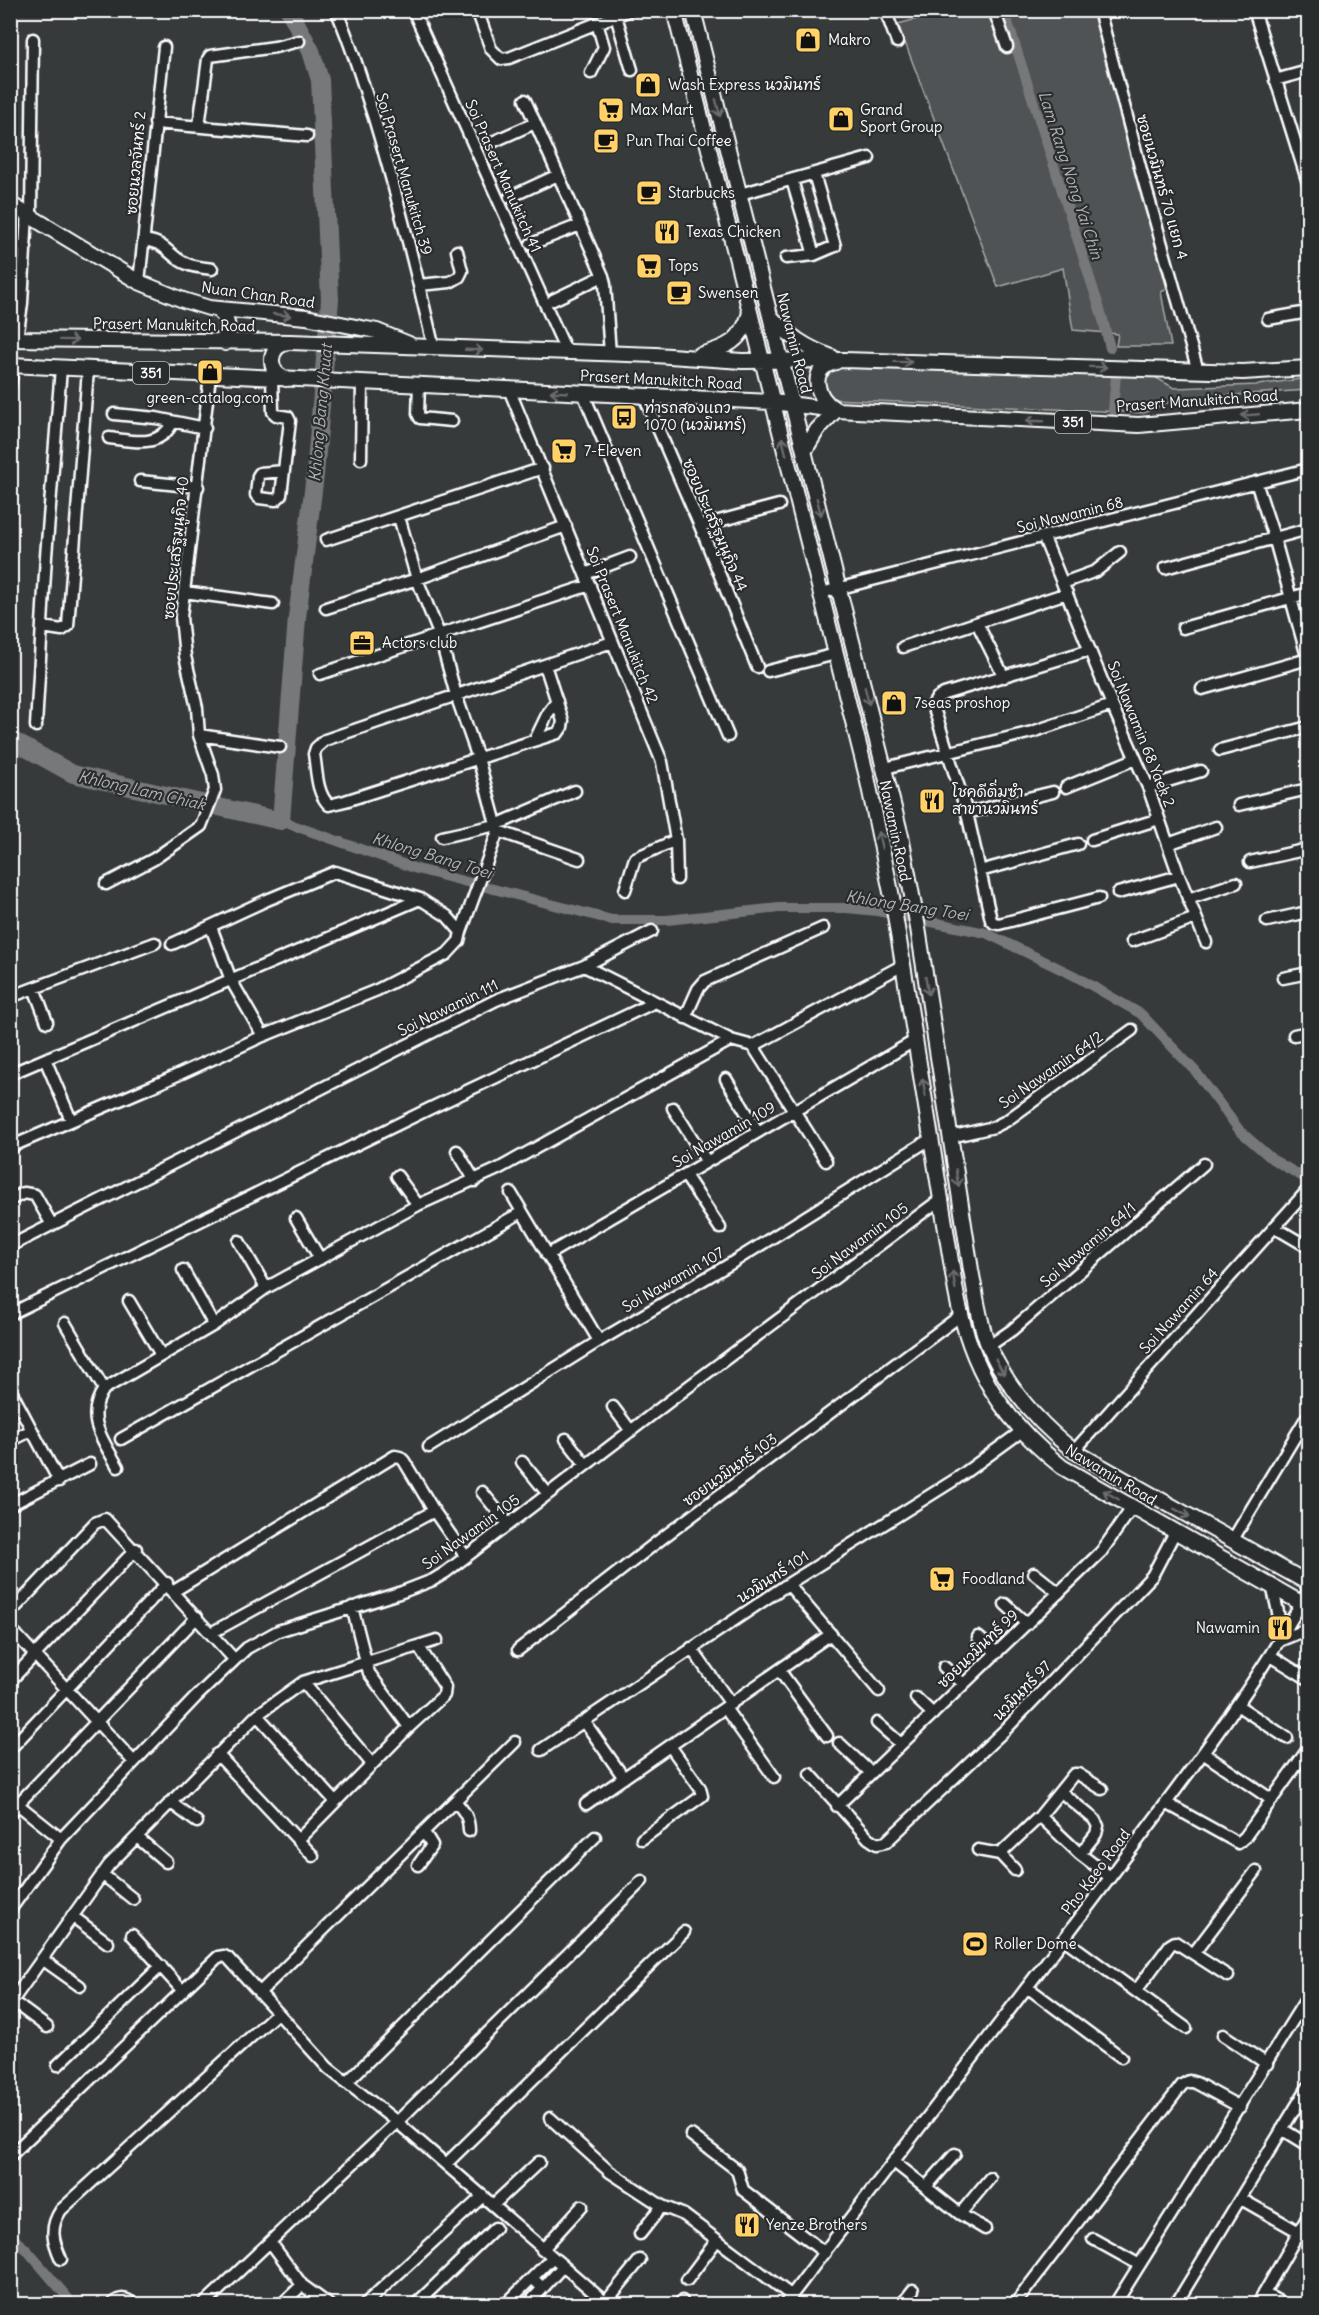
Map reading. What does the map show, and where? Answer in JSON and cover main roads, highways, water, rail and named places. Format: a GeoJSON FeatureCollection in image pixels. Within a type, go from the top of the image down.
{"type":"FeatureCollection","features":[{"type":"Feature","properties":{"kind":"main road","name":"Nawamin Road"},"geometry":{"type":"LineString","coordinates":[[674,10],[867,777],[897,924],[960,1315],[974,1358],[1001,1405],[1022,1431],[1062,1467],[1272,1585],[1306,1600]]}},
{"type":"Feature","properties":{"kind":"main road","name":"Nawamin Road"},"geometry":{"type":"LineString","coordinates":[[693,10],[780,362],[805,450],[885,768],[913,898],[976,1299],[989,1346],[1002,1371],[1025,1405],[1040,1422],[1074,1451],[1308,1583]]}},
{"type":"Feature","properties":{"kind":"main road","name":"Nuan Chan Road"},"geometry":{"type":"LineString","coordinates":[[10,204],[139,282],[183,300],[216,309],[306,317],[356,327],[387,334],[415,347]]}},
{"type":"Feature","properties":{"kind":"main road"},"geometry":{"type":"LineString","coordinates":[[216,309],[229,322],[225,343]]}},
{"type":"Feature","properties":{"kind":"main road"},"geometry":{"type":"LineString","coordinates":[[689,357],[724,347],[736,339],[745,328],[751,310]]}},
{"type":"Feature","properties":{"kind":"main road"},"geometry":{"type":"LineString","coordinates":[[770,316],[802,345],[844,360]]}},
{"type":"Feature","properties":{"kind":"main road","name":"Prasert Manukitch Road"},"geometry":{"type":"LineString","coordinates":[[14,339],[290,342],[689,357],[762,362],[844,360],[1243,372],[1308,368]]}},
{"type":"Feature","properties":{"kind":"main road"},"geometry":{"type":"LineString","coordinates":[[290,342],[279,346],[272,355],[271,361],[275,372],[285,379],[291,379]]}},
{"type":"Feature","properties":{"kind":"main road"},"geometry":{"type":"LineString","coordinates":[[805,450],[818,430],[836,410],[820,396],[816,384],[821,372],[830,363],[844,360]]}},
{"type":"Feature","properties":{"kind":"main road","name":"Prasert Manukitch Road"},"geometry":{"type":"LineString","coordinates":[[12,365],[773,402],[836,410],[1139,425],[1308,410]]}},
{"type":"Feature","properties":{"kind":"waterway","name":"Khlong Bang Khuat"},"geometry":{"type":"LineString","coordinates":[[10,739],[73,774],[281,821],[297,618],[315,475],[330,300],[320,80],[311,51],[289,10]]}},
{"type":"Feature","properties":{"kind":"waterway","name":"Lam Rang Nong Yai Chin"},"geometry":{"type":"LineString","coordinates":[[1004,10],[1102,316],[1110,348]]}},
{"type":"Feature","properties":{"kind":"waterway","name":"Lam Rang Nong Yai Chin"},"geometry":{"type":"LineString","coordinates":[[1113,410],[1116,374]]}},
{"type":"Feature","properties":{"kind":"waterway","name":"Khlong Bang Toei"},"geometry":{"type":"LineString","coordinates":[[281,821],[417,869],[612,920],[667,920],[779,908],[846,908],[877,911],[986,933],[1075,976],[1141,1014],[1196,1072],[1240,1131],[1272,1159],[1308,1180]]}},
{"type":"Feature","properties":{"kind":"waterway"},"geometry":{"type":"LineString","coordinates":[[10,2236],[26,2249],[73,2304]]}},
{"type":"Feature","properties":{"kind":"place","name":"Makro"},"geometry":{"type":"Point","coordinates":[808,40]}},
{"type":"Feature","properties":{"kind":"place","name":"Wash Express นวมินทร์"},"geometry":{"type":"Point","coordinates":[648,85]}},
{"type":"Feature","properties":{"kind":"place","name":"Max Mart"},"geometry":{"type":"Point","coordinates":[611,110]}},
{"type":"Feature","properties":{"kind":"place","name":"Grand Sport Group"},"geometry":{"type":"Point","coordinates":[841,119]}},
{"type":"Feature","properties":{"kind":"place","name":"Pun Thai Coffee"},"geometry":{"type":"Point","coordinates":[606,141]}},
{"type":"Feature","properties":{"kind":"place","name":"Starbucks"},"geometry":{"type":"Point","coordinates":[649,193]}},
{"type":"Feature","properties":{"kind":"place","name":"Texas Chicken"},"geometry":{"type":"Point","coordinates":[667,232]}},
{"type":"Feature","properties":{"kind":"place","name":"Tops"},"geometry":{"type":"Point","coordinates":[649,266]}},
{"type":"Feature","properties":{"kind":"place","name":"Swensen"},"geometry":{"type":"Point","coordinates":[679,293]}},
{"type":"Feature","properties":{"kind":"place","name":"green-catalog.com"},"geometry":{"type":"Point","coordinates":[210,372]}},
{"type":"Feature","properties":{"kind":"place","name":"ท่ารถสองแถว 1070 (นวมินทร์)"},"geometry":{"type":"Point","coordinates":[624,417]}},
{"type":"Feature","properties":{"kind":"place","name":"7-Eleven"},"geometry":{"type":"Point","coordinates":[564,451]}},
{"type":"Feature","properties":{"kind":"place","name":"Actors club"},"geometry":{"type":"Point","coordinates":[362,643]}},
{"type":"Feature","properties":{"kind":"place","name":"7seas proshop"},"geometry":{"type":"Point","coordinates":[894,703]}},
{"type":"Feature","properties":{"kind":"place","name":"โชคดีติ่มซำ สาขานวมินทร์"},"geometry":{"type":"Point","coordinates":[932,801]}},
{"type":"Feature","properties":{"kind":"place","name":"Foodland"},"geometry":{"type":"Point","coordinates":[942,1579]}},
{"type":"Feature","properties":{"kind":"place","name":"Nawamin"},"geometry":{"type":"Point","coordinates":[1280,1628]}},
{"type":"Feature","properties":{"kind":"place","name":"Roller Dome"},"geometry":{"type":"Point","coordinates":[975,1944]}},
{"type":"Feature","properties":{"kind":"place","name":"Yenze Brothers"},"geometry":{"type":"Point","coordinates":[747,2225]}},
{"type":"Feature","properties":{"kind":"water label","name":"Khlong Lam Chiak"},"geometry":{"type":"Point","coordinates":[142,790]}}]}
